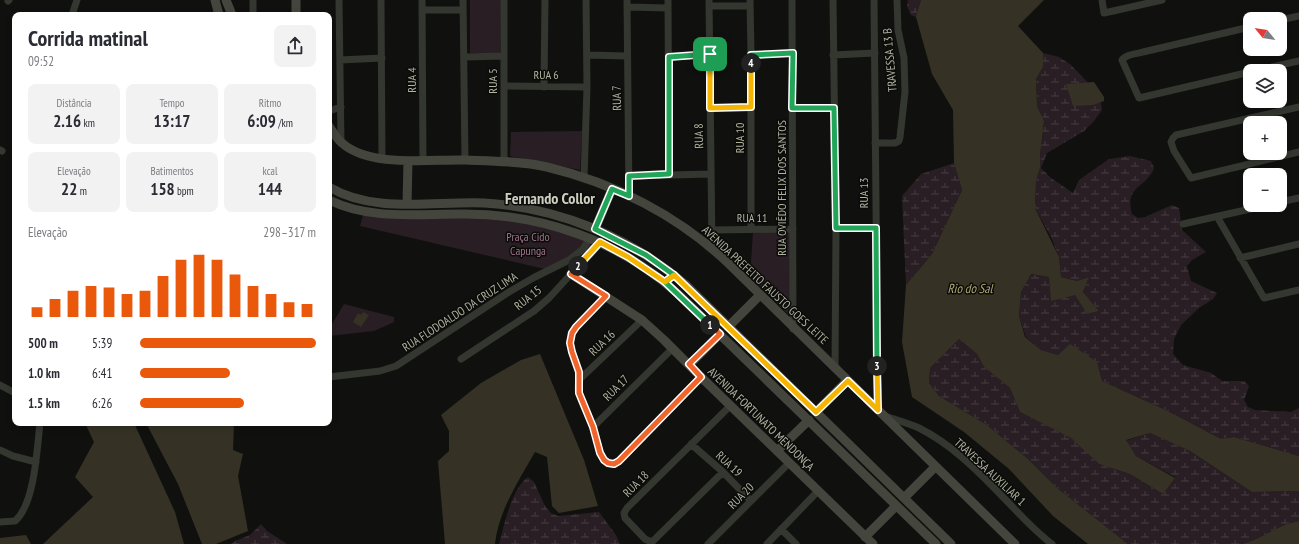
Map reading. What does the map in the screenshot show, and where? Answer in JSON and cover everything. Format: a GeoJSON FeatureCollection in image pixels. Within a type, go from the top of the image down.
{"type":"FeatureCollection","features":[{"type":"Feature","properties":{"kind":"street"},"geometry":{"type":"LineString","coordinates":[[73,12],[77,0]]}},
{"type":"Feature","properties":{"kind":"street"},"geometry":{"type":"LineString","coordinates":[[215,0],[219,12]]}},
{"type":"Feature","properties":{"kind":"street"},"geometry":{"type":"LineString","coordinates":[[226,0],[231,12]]}},
{"type":"Feature","properties":{"kind":"street"},"geometry":{"type":"LineString","coordinates":[[253,0],[253,12]]}},
{"type":"Feature","properties":{"kind":"street"},"geometry":{"type":"LineString","coordinates":[[296,0],[296,12]]}},
{"type":"Feature","properties":{"kind":"street"},"geometry":{"type":"LineString","coordinates":[[339,0],[341,143]]}},
{"type":"Feature","properties":{"kind":"street"},"geometry":{"type":"LineString","coordinates":[[381,0],[382,159]]}},
{"type":"Feature","properties":{"kind":"street","name":"RUA 4"},"geometry":{"type":"LineString","coordinates":[[422,0],[423,160]]}},
{"type":"Feature","properties":{"kind":"street"},"geometry":{"type":"LineString","coordinates":[[463,0],[465,160]]}},
{"type":"Feature","properties":{"kind":"street","name":"RUA 5"},"geometry":{"type":"LineString","coordinates":[[504,0],[504,162]]}},
{"type":"Feature","properties":{"kind":"street"},"geometry":{"type":"LineString","coordinates":[[544,87],[545,0]]}},
{"type":"Feature","properties":{"kind":"street"},"geometry":{"type":"LineString","coordinates":[[584,178],[587,86],[586,0]]}},
{"type":"Feature","properties":{"kind":"street","name":"RUA OVIÊDO FELIX DOS SANTOS"},"geometry":{"type":"LineString","coordinates":[[792,0],[793,328]]}},
{"type":"Feature","properties":{"kind":"street"},"geometry":{"type":"LineString","coordinates":[[832,0],[836,228],[836,368]]}},
{"type":"Feature","properties":{"kind":"street","name":"RUA 13"},"geometry":{"type":"LineString","coordinates":[[874,0],[878,410]]}},
{"type":"Feature","properties":{"kind":"street","name":"TRAVESSA 13 B"},"geometry":{"type":"LineString","coordinates":[[875,143],[895,143],[899,141],[900,137],[905,85],[904,58],[898,30],[897,0]]}},
{"type":"Feature","properties":{"kind":"street"},"geometry":{"type":"LineString","coordinates":[[1102,0],[1104,13],[1162,0]]}},
{"type":"Feature","properties":{"kind":"street"},"geometry":{"type":"LineString","coordinates":[[627,3],[668,4],[669,174]]}},
{"type":"Feature","properties":{"kind":"street","name":"RUA 7"},"geometry":{"type":"LineString","coordinates":[[627,3],[629,196]]}},
{"type":"Feature","properties":{"kind":"street"},"geometry":{"type":"LineString","coordinates":[[709,3],[750,3]]}},
{"type":"Feature","properties":{"kind":"street","name":"RUA 8"},"geometry":{"type":"LineString","coordinates":[[709,3],[712,248]]}},
{"type":"Feature","properties":{"kind":"street","name":"RUA 10"},"geometry":{"type":"LineString","coordinates":[[750,3],[752,229]]}},
{"type":"Feature","properties":{"kind":"street"},"geometry":{"type":"LineString","coordinates":[[422,10],[463,10]]}},
{"type":"Feature","properties":{"kind":"street"},"geometry":{"type":"LineString","coordinates":[[1287,19],[1299,16]]}},
{"type":"Feature","properties":{"kind":"street"},"geometry":{"type":"LineString","coordinates":[[1243,29],[1126,56],[1122,60],[1139,98],[1243,74]]}},
{"type":"Feature","properties":{"kind":"street"},"geometry":{"type":"LineString","coordinates":[[751,55],[793,53]]}},
{"type":"Feature","properties":{"kind":"street"},"geometry":{"type":"LineString","coordinates":[[833,55],[875,53]]}},
{"type":"Feature","properties":{"kind":"street"},"geometry":{"type":"LineString","coordinates":[[669,57],[710,54]]}},
{"type":"Feature","properties":{"kind":"street"},"geometry":{"type":"LineString","coordinates":[[587,55],[627,56]]}},
{"type":"Feature","properties":{"kind":"street"},"geometry":{"type":"LineString","coordinates":[[464,57],[504,56]]}},
{"type":"Feature","properties":{"kind":"street"},"geometry":{"type":"LineString","coordinates":[[340,60],[382,58]]}},
{"type":"Feature","properties":{"kind":"street"},"geometry":{"type":"LineString","coordinates":[[1286,64],[1299,61]]}},
{"type":"Feature","properties":{"kind":"street","name":"RUA 6"},"geometry":{"type":"LineString","coordinates":[[504,86],[587,86]]}},
{"type":"Feature","properties":{"kind":"street"},"geometry":{"type":"LineString","coordinates":[[332,110],[341,107]]}},
{"type":"Feature","properties":{"kind":"street"},"geometry":{"type":"LineString","coordinates":[[710,108],[751,107]]}},
{"type":"Feature","properties":{"kind":"street"},"geometry":{"type":"LineString","coordinates":[[1299,107],[1176,135],[1171,142],[1174,151],[1191,178],[1299,152]]}},
{"type":"Feature","properties":{"kind":"street"},"geometry":{"type":"LineString","coordinates":[[792,108],[834,108]]}},
{"type":"Feature","properties":{"kind":"street","name":"AVENIDA PREFEITO FAUSTO GOES LEITE"},"geometry":{"type":"LineString","coordinates":[[332,130],[341,143],[363,155],[382,159],[408,161],[465,160],[504,162],[545,167],[584,178],[654,208],[712,248],[1015,544]]}},
{"type":"Feature","properties":{"kind":"street"},"geometry":{"type":"LineString","coordinates":[[407,204],[408,161]]}},
{"type":"Feature","properties":{"kind":"street"},"geometry":{"type":"LineString","coordinates":[[629,176],[711,174]]}},
{"type":"Feature","properties":{"kind":"street"},"geometry":{"type":"LineString","coordinates":[[332,189],[357,199],[376,202],[407,204],[484,203],[535,210],[565,218],[595,229],[646,255],[674,275],[951,544]]}},
{"type":"Feature","properties":{"kind":"street"},"geometry":{"type":"LineString","coordinates":[[595,229],[612,189]]}},
{"type":"Feature","properties":{"kind":"street"},"geometry":{"type":"LineString","coordinates":[[1287,201],[1299,198]]}},
{"type":"Feature","properties":{"kind":"street"},"geometry":{"type":"LineString","coordinates":[[332,201],[354,210],[385,215],[462,214],[506,216],[555,226],[600,242],[628,257],[665,282],[936,544]]}},
{"type":"Feature","properties":{"kind":"street"},"geometry":{"type":"LineString","coordinates":[[1184,224],[1243,211]]}},
{"type":"Feature","properties":{"kind":"street"},"geometry":{"type":"LineString","coordinates":[[1220,216],[1219,220],[1264,298],[1299,290]]}},
{"type":"Feature","properties":{"kind":"street"},"geometry":{"type":"LineString","coordinates":[[836,228],[876,228]]}},
{"type":"Feature","properties":{"kind":"street","name":"RUA 11"},"geometry":{"type":"LineString","coordinates":[[712,230],[793,229]]}},
{"type":"Feature","properties":{"kind":"street","name":"RUA FLODOALDO DA CRUZ LIMA"},"geometry":{"type":"LineString","coordinates":[[332,377],[380,372],[400,364],[528,280],[569,260],[583,249],[590,238]]}},
{"type":"Feature","properties":{"kind":"street","name":"RUA 15"},"geometry":{"type":"LineString","coordinates":[[461,359],[534,311],[549,298],[600,242]]}},
{"type":"Feature","properties":{"kind":"street"},"geometry":{"type":"LineString","coordinates":[[1240,258],[1299,244]]}},
{"type":"Feature","properties":{"kind":"street","name":"AVENIDA FORTUNATO MENDONÇA"},"geometry":{"type":"LineString","coordinates":[[571,274],[642,320],[673,348],[730,406],[873,544]]}},
{"type":"Feature","properties":{"kind":"street"},"geometry":{"type":"LineString","coordinates":[[665,282],[674,275]]}},
{"type":"Feature","properties":{"kind":"street"},"geometry":{"type":"LineString","coordinates":[[728,327],[760,295]]}},
{"type":"Feature","properties":{"kind":"street"},"geometry":{"type":"LineString","coordinates":[[606,296],[576,327],[572,333],[570,343],[579,372],[579,393],[593,427],[603,459],[608,463],[616,463],[701,377]]}},
{"type":"Feature","properties":{"kind":"street","name":"RUA 16"},"geometry":{"type":"LineString","coordinates":[[580,380],[642,320]]}},
{"type":"Feature","properties":{"kind":"street"},"geometry":{"type":"LineString","coordinates":[[689,364],[720,334]]}},
{"type":"Feature","properties":{"kind":"street","name":"RUA 17"},"geometry":{"type":"LineString","coordinates":[[593,427],[673,348]]}},
{"type":"Feature","properties":{"kind":"street"},"geometry":{"type":"LineString","coordinates":[[816,412],[848,381]]}},
{"type":"Feature","properties":{"kind":"street"},"geometry":{"type":"LineString","coordinates":[[0,385],[12,391]]}},
{"type":"Feature","properties":{"kind":"street","name":"RUA 18"},"geometry":{"type":"LineString","coordinates":[[723,472],[656,539],[651,541],[645,539],[625,518],[625,512],[730,406]]}},
{"type":"Feature","properties":{"kind":"street","name":"TRAVESSA AUXILIAR 1"},"geometry":{"type":"LineString","coordinates":[[885,416],[919,428],[940,440],[977,471],[1028,523],[1052,544]]}},
{"type":"Feature","properties":{"kind":"street"},"geometry":{"type":"LineString","coordinates":[[777,451],[809,420]]}},
{"type":"Feature","properties":{"kind":"street"},"geometry":{"type":"LineString","coordinates":[[0,522],[15,520],[24,510],[29,499],[36,462],[40,426]]}},
{"type":"Feature","properties":{"kind":"street","name":"RUA 19"},"geometry":{"type":"LineString","coordinates":[[691,444],[723,472],[751,501]]}},
{"type":"Feature","properties":{"kind":"street"},"geometry":{"type":"LineString","coordinates":[[0,450],[13,456],[36,462]]}},
{"type":"Feature","properties":{"kind":"street","name":"RUA 20"},"geometry":{"type":"LineString","coordinates":[[708,544],[789,462]]}},
{"type":"Feature","properties":{"kind":"street"},"geometry":{"type":"LineString","coordinates":[[904,498],[935,467]]}},
{"type":"Feature","properties":{"kind":"street"},"geometry":{"type":"LineString","coordinates":[[767,544],[818,491]]}},
{"type":"Feature","properties":{"kind":"street"},"geometry":{"type":"LineString","coordinates":[[865,537],[896,506]]}},
{"type":"Feature","properties":{"kind":"street"},"geometry":{"type":"LineString","coordinates":[[781,529],[796,544]]}},
{"type":"Feature","properties":{"kind":"green space"},"geometry":{"type":"Polygon","coordinates":[[[470,0],[501,0],[500,53],[470,53],[470,0]]]}},
{"type":"Feature","properties":{"kind":"green space"},"geometry":{"type":"Polygon","coordinates":[[[908,0],[921,0],[916,17],[911,15],[907,6],[908,0]]]}},
{"type":"Feature","properties":{"kind":"green space"},"geometry":{"type":"Polygon","coordinates":[[[1043,53],[1059,57],[1070,64],[1100,96],[1102,110],[1084,131],[1047,153],[1041,168],[1051,178],[1073,193],[1079,180],[1109,159],[1130,156],[1151,161],[1154,168],[1151,175],[1137,188],[1131,197],[1130,205],[1132,214],[1138,218],[1145,217],[1172,205],[1179,208],[1182,230],[1206,252],[1192,260],[1187,266],[1191,281],[1217,293],[1213,299],[1199,308],[1181,325],[1174,339],[1173,354],[1183,365],[1211,373],[1222,381],[1244,381],[1249,386],[1244,400],[1248,407],[1255,410],[1291,412],[1299,408],[1299,456],[1234,437],[1221,439],[1168,411],[1102,381],[1097,362],[1058,355],[1041,350],[1026,337],[1019,316],[1021,292],[1030,274],[1049,277],[1075,295],[1087,314],[1099,311],[1083,292],[1089,277],[1077,281],[1061,277],[1059,257],[1051,237],[1035,208],[1036,181],[1040,168],[1044,121],[1037,106],[1036,79],[1043,67],[1043,53]]]}},
{"type":"Feature","properties":{"kind":"green space"},"geometry":{"type":"Polygon","coordinates":[[[582,131],[580,170],[510,156],[511,132],[582,131]]]}},
{"type":"Feature","properties":{"kind":"green space"},"geometry":{"type":"Polygon","coordinates":[[[954,163],[962,190],[932,254],[906,285],[902,196],[921,174],[954,163]]]}},
{"type":"Feature","properties":{"kind":"green space","name":"Praça Cido Capunga"},"geometry":{"type":"Polygon","coordinates":[[[363,215],[505,218],[558,230],[592,246],[566,261],[545,269],[360,226],[363,215]]]}},
{"type":"Feature","properties":{"kind":"green space"},"geometry":{"type":"Polygon","coordinates":[[[790,231],[790,316],[750,277],[753,232],[790,231]]]}},
{"type":"Feature","properties":{"kind":"green space"},"geometry":{"type":"Polygon","coordinates":[[[344,304],[394,317],[394,322],[374,331],[332,336],[332,324],[344,304]]]}},
{"type":"Feature","properties":{"kind":"green space"},"geometry":{"type":"Polygon","coordinates":[[[959,339],[977,354],[984,367],[1010,388],[1020,412],[1072,438],[1099,464],[1130,474],[1163,494],[1175,477],[1136,456],[1125,441],[1150,433],[1190,451],[1252,492],[1299,491],[1299,521],[1284,525],[1257,539],[1242,544],[1128,544],[1056,487],[1028,459],[987,425],[939,396],[929,383],[930,368],[959,339]]]}},
{"type":"Feature","properties":{"kind":"green space"},"geometry":{"type":"Polygon","coordinates":[[[528,477],[534,482],[545,506],[551,513],[558,516],[599,512],[616,535],[620,544],[499,544],[513,498],[522,483],[528,477]]]}},
{"type":"Feature","properties":{"kind":"green space"},"geometry":{"type":"Polygon","coordinates":[[[261,524],[267,531],[287,544],[231,544],[250,535],[261,524]]]}},
{"type":"Feature","properties":{"kind":"water","name":"Rio do Sal"},"geometry":{"type":"Polygon","coordinates":[[[921,0],[1044,0],[1018,26],[1043,53],[1043,67],[1036,79],[1037,106],[1044,121],[1040,168],[1036,181],[1035,208],[1059,257],[1061,277],[1077,281],[1089,277],[1083,292],[1099,311],[1087,314],[1075,295],[1051,301],[1049,277],[1031,274],[1021,292],[1019,316],[1025,337],[1041,350],[1058,355],[1070,344],[1097,362],[1102,381],[1168,411],[1221,439],[1234,437],[1299,456],[1299,491],[1252,492],[1190,451],[1150,433],[1126,440],[1136,456],[1175,478],[1163,494],[1130,474],[1099,464],[1071,438],[1020,412],[1010,388],[984,367],[977,354],[959,339],[930,368],[929,383],[939,396],[987,425],[1028,459],[1056,487],[1128,544],[1088,544],[1053,516],[1009,469],[964,432],[912,397],[902,342],[906,285],[932,254],[962,190],[954,163],[953,110],[932,74],[916,17],[921,0]]]}},
{"type":"Feature","properties":{"kind":"water"},"geometry":{"type":"Polygon","coordinates":[[[1094,82],[1104,97],[1104,101],[1093,105],[1073,106],[1066,84],[1094,82]]]}},
{"type":"Feature","properties":{"kind":"water"},"geometry":{"type":"Polygon","coordinates":[[[363,312],[369,315],[361,327],[353,322],[358,313],[361,315],[363,312]]]}},
{"type":"Feature","properties":{"kind":"water"},"geometry":{"type":"Polygon","coordinates":[[[540,354],[584,460],[598,506],[559,513],[552,506],[547,457],[535,452],[510,496],[500,520],[495,544],[445,544],[438,461],[449,451],[449,431],[441,415],[481,383],[521,360],[540,354]]]}},
{"type":"Feature","properties":{"kind":"water"},"geometry":{"type":"Polygon","coordinates":[[[86,426],[135,426],[175,512],[184,544],[43,544],[93,497],[75,477],[94,442],[86,426]]]}},
{"type":"Feature","properties":{"kind":"water"},"geometry":{"type":"Polygon","coordinates":[[[148,426],[234,426],[233,450],[243,454],[238,476],[248,531],[216,544],[202,544],[178,484],[148,426]]]}},
{"type":"Feature","properties":{"kind":"water"},"geometry":{"type":"Polygon","coordinates":[[[1299,521],[1299,544],[1242,544],[1257,539],[1284,525],[1299,521]]]}},
{"type":"Feature","properties":{"kind":"water"},"geometry":{"type":"Polygon","coordinates":[[[26,535],[31,544],[0,544],[0,538],[26,535]]]}},
{"type":"Feature","properties":{"kind":"district","name":"Fernando Collor"},"geometry":{"type":"Point","coordinates":[550,198]}},
{"type":"Feature","properties":{"kind":"route"},"geometry":{"type":"LineString","coordinates":[[710,54],[669,57],[669,174],[629,176],[629,196],[612,189],[595,229],[630,246],[666,268],[674,275],[665,282],[720,334],[689,364],[701,377],[621,459],[612,464],[604,460],[600,453],[593,427],[580,397],[578,390],[580,380],[579,372],[570,343],[570,338],[576,327],[606,296],[571,274],[600,242],[628,257],[665,282],[669,278],[674,275],[816,412],[848,381],[878,410],[876,228],[836,228],[834,108],[792,108],[793,53],[751,55],[751,107],[710,108],[710,54]]}}]}
